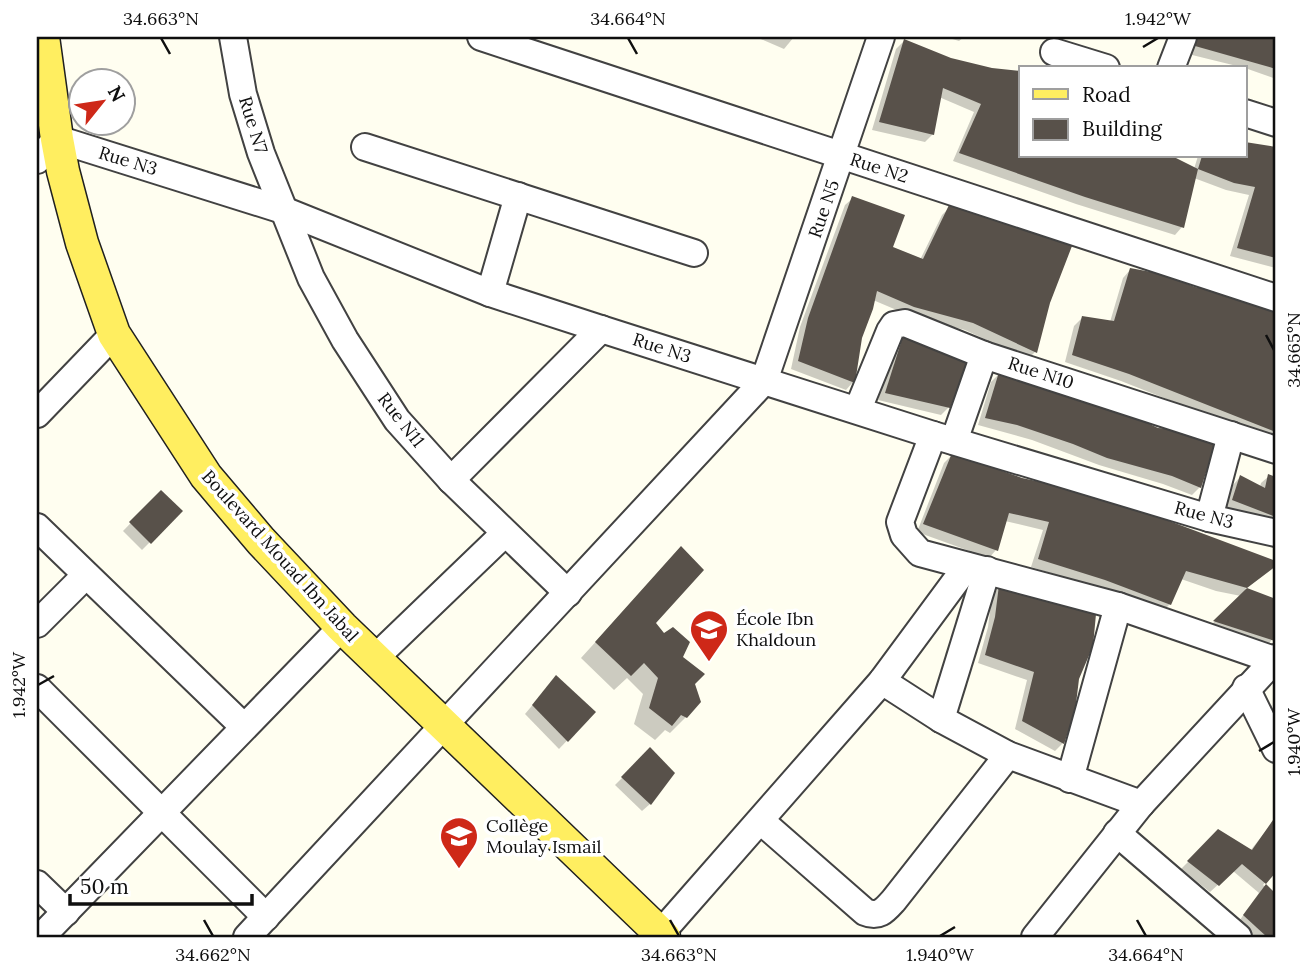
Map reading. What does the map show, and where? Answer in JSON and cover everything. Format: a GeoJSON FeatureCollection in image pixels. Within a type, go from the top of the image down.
{"type":"FeatureCollection","features":[{"type":"Feature","properties":{"kind":"main road","name":"Boulevard Mouad Ibn Jabal"},"geometry":{"type":"LineString","coordinates":[[43,37],[47,150],[114,334],[206,476],[261,541],[342,627],[662,935]]}},
{"type":"Feature","properties":{"kind":"street","name":"Rue N7"},"geometry":{"type":"LineString","coordinates":[[233,37],[243,94],[283,210]]}},
{"type":"Feature","properties":{"kind":"street","name":"Rue N2"},"geometry":{"type":"LineString","coordinates":[[481,37],[533,45],[842,156],[1276,298]]}},
{"type":"Feature","properties":{"kind":"street","name":"Rue N5"},"geometry":{"type":"LineString","coordinates":[[764,381],[881,37]]}},
{"type":"Feature","properties":{"kind":"street"},"geometry":{"type":"LineString","coordinates":[[1172,66],[1183,37]]}},
{"type":"Feature","properties":{"kind":"street"},"geometry":{"type":"LineString","coordinates":[[1054,52],[1100,66]]}},
{"type":"Feature","properties":{"kind":"street"},"geometry":{"type":"LineString","coordinates":[[1246,113],[1276,123]]}},
{"type":"Feature","properties":{"kind":"street"},"geometry":{"type":"LineString","coordinates":[[365,147],[694,253]]}},
{"type":"Feature","properties":{"kind":"street","name":"Rue N3"},"geometry":{"type":"LineString","coordinates":[[47,150],[202,183],[283,210],[490,293],[943,438],[1209,518],[1276,533]]}},
{"type":"Feature","properties":{"kind":"street"},"geometry":{"type":"LineString","coordinates":[[490,293],[518,196]]}},
{"type":"Feature","properties":{"kind":"street","name":"Rue N11"},"geometry":{"type":"LineString","coordinates":[[283,210],[311,278],[345,340],[397,420],[451,480],[568,593]]}},
{"type":"Feature","properties":{"kind":"street","name":"Rue N10"},"geometry":{"type":"LineString","coordinates":[[858,410],[888,335],[894,326],[905,323],[984,355],[1276,450]]}},
{"type":"Feature","properties":{"kind":"street"},"geometry":{"type":"LineString","coordinates":[[451,480],[601,329]]}},
{"type":"Feature","properties":{"kind":"street"},"geometry":{"type":"LineString","coordinates":[[37,413],[114,334]]}},
{"type":"Feature","properties":{"kind":"street"},"geometry":{"type":"LineString","coordinates":[[984,355],[900,522],[904,535],[920,553],[1118,606],[1275,659],[1141,804],[1044,933]]}},
{"type":"Feature","properties":{"kind":"street"},"geometry":{"type":"LineString","coordinates":[[247,937],[764,381]]}},
{"type":"Feature","properties":{"kind":"street"},"geometry":{"type":"LineString","coordinates":[[1209,518],[1231,435]]}},
{"type":"Feature","properties":{"kind":"street"},"geometry":{"type":"LineString","coordinates":[[37,527],[244,727]]}},
{"type":"Feature","properties":{"kind":"street"},"geometry":{"type":"LineString","coordinates":[[374,659],[505,533]]}},
{"type":"Feature","properties":{"kind":"street"},"geometry":{"type":"LineString","coordinates":[[662,935],[977,568]]}},
{"type":"Feature","properties":{"kind":"street"},"geometry":{"type":"LineString","coordinates":[[941,719],[977,568]]}},
{"type":"Feature","properties":{"kind":"street"},"geometry":{"type":"LineString","coordinates":[[37,624],[86,575]]}},
{"type":"Feature","properties":{"kind":"street"},"geometry":{"type":"LineString","coordinates":[[1070,779],[1118,606]]}},
{"type":"Feature","properties":{"kind":"street"},"geometry":{"type":"LineString","coordinates":[[41,937],[342,627]]}},
{"type":"Feature","properties":{"kind":"street"},"geometry":{"type":"LineString","coordinates":[[882,681],[941,719],[1008,755],[1141,804]]}},
{"type":"Feature","properties":{"kind":"street"},"geometry":{"type":"LineString","coordinates":[[37,688],[267,917]]}},
{"type":"Feature","properties":{"kind":"street"},"geometry":{"type":"LineString","coordinates":[[1246,688],[1276,749]]}},
{"type":"Feature","properties":{"kind":"street"},"geometry":{"type":"LineString","coordinates":[[761,821],[865,912],[881,914],[1008,755]]}},
{"type":"Feature","properties":{"kind":"street"},"geometry":{"type":"LineString","coordinates":[[1117,833],[1238,937]]}},
{"type":"Feature","properties":{"kind":"street"},"geometry":{"type":"LineString","coordinates":[[37,884],[66,912]]}},
{"type":"Feature","properties":{"kind":"building"},"geometry":{"type":"Polygon","coordinates":[[[1197,37],[1276,37],[1276,69],[1195,46],[1197,37]]]}},
{"type":"Feature","properties":{"kind":"building"},"geometry":{"type":"Polygon","coordinates":[[[904,39],[951,58],[992,68],[1019,71],[1019,158],[1176,158],[1198,169],[1184,228],[959,153],[981,104],[943,88],[934,135],[879,122],[904,39]]]}},
{"type":"Feature","properties":{"kind":"building"},"geometry":{"type":"Polygon","coordinates":[[[1246,142],[1276,147],[1276,258],[1237,248],[1255,187],[1234,183],[1198,169],[1201,158],[1246,158],[1246,142]]]}},
{"type":"Feature","properties":{"kind":"building"},"geometry":{"type":"Polygon","coordinates":[[[852,196],[905,215],[893,247],[923,259],[949,205],[1072,246],[1050,303],[1037,353],[973,323],[914,307],[877,291],[862,338],[855,383],[798,361],[808,318],[852,196]]]}},
{"type":"Feature","properties":{"kind":"building"},"geometry":{"type":"Polygon","coordinates":[[[1130,268],[1162,274],[1195,287],[1255,298],[1276,305],[1276,432],[1129,374],[1072,355],[1082,316],[1114,321],[1130,268]]]}},
{"type":"Feature","properties":{"kind":"building"},"geometry":{"type":"Polygon","coordinates":[[[903,336],[968,363],[950,408],[885,393],[903,336]]]}},
{"type":"Feature","properties":{"kind":"building"},"geometry":{"type":"Polygon","coordinates":[[[999,372],[1122,411],[1158,428],[1189,430],[1217,439],[1201,488],[1017,425],[985,418],[999,372]]]}},
{"type":"Feature","properties":{"kind":"building"},"geometry":{"type":"Polygon","coordinates":[[[952,453],[1022,478],[1060,486],[1164,519],[1276,561],[1276,566],[1247,588],[1186,571],[1171,605],[1038,559],[1049,522],[1009,513],[998,551],[923,524],[952,453]]]}},
{"type":"Feature","properties":{"kind":"building"},"geometry":{"type":"Polygon","coordinates":[[[1268,474],[1276,477],[1276,517],[1232,500],[1240,475],[1265,488],[1268,474]]]}},
{"type":"Feature","properties":{"kind":"building"},"geometry":{"type":"Polygon","coordinates":[[[161,490],[183,511],[151,544],[129,522],[161,490]]]}},
{"type":"Feature","properties":{"kind":"building"},"geometry":{"type":"Polygon","coordinates":[[[681,546],[704,570],[656,623],[664,633],[673,627],[690,642],[683,657],[705,674],[695,684],[701,702],[687,718],[681,715],[672,726],[649,708],[658,678],[644,663],[631,676],[595,642],[681,546]]]}},
{"type":"Feature","properties":{"kind":"building"},"geometry":{"type":"Polygon","coordinates":[[[999,585],[1096,614],[1093,646],[1079,679],[1075,712],[1064,744],[1022,721],[1034,672],[985,655],[995,617],[999,585]]]}},
{"type":"Feature","properties":{"kind":"building"},"geometry":{"type":"Polygon","coordinates":[[[1247,588],[1276,599],[1275,641],[1213,621],[1247,588]]]}},
{"type":"Feature","properties":{"kind":"building"},"geometry":{"type":"Polygon","coordinates":[[[556,675],[596,712],[568,742],[532,705],[556,675]]]}},
{"type":"Feature","properties":{"kind":"building"},"geometry":{"type":"Polygon","coordinates":[[[650,747],[675,773],[651,805],[621,777],[650,747]]]}},
{"type":"Feature","properties":{"kind":"building"},"geometry":{"type":"Polygon","coordinates":[[[1273,820],[1276,823],[1276,872],[1266,884],[1242,864],[1219,886],[1187,861],[1218,829],[1252,850],[1273,820]]]}},
{"type":"Feature","properties":{"kind":"building"},"geometry":{"type":"Polygon","coordinates":[[[1266,884],[1276,894],[1276,937],[1267,937],[1243,915],[1266,884]]]}},
{"type":"Feature","properties":{"kind":"place","name":"École Ibn Khaldoun"},"geometry":{"type":"Point","coordinates":[709,663]}},
{"type":"Feature","properties":{"kind":"place","name":"Collège Moulay Ismail"},"geometry":{"type":"Point","coordinates":[459,870]}}]}
